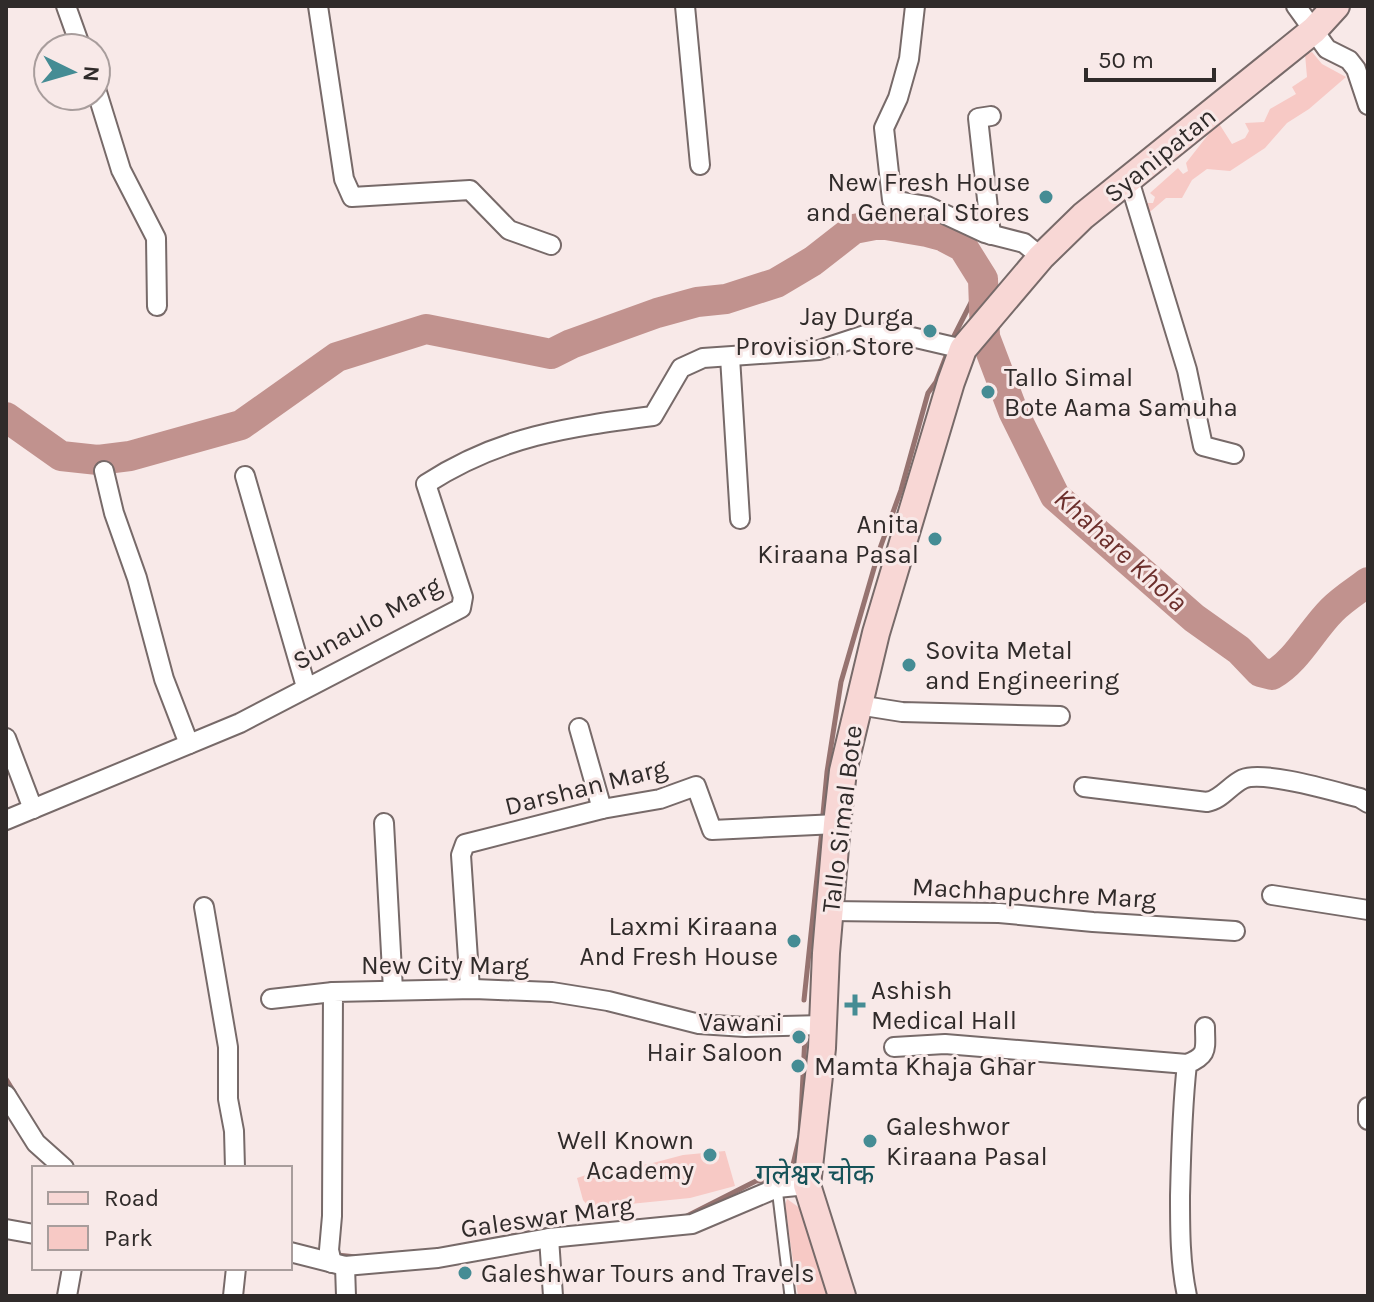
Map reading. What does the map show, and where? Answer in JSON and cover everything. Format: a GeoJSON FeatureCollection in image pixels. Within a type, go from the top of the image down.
{"type":"FeatureCollection","features":[{"type":"Feature","properties":{"kind":"main road","name":"Syanipatan"},"geometry":{"type":"LineString","coordinates":[[1032,266],[1083,216],[1314,30],[1336,6]]}},
{"type":"Feature","properties":{"kind":"main road","name":"Tallo Simal Bote"},"geometry":{"type":"LineString","coordinates":[[842,1296],[807,1185],[824,1025],[829,911],[843,771],[876,633],[951,382],[969,342],[1032,266]]}},
{"type":"Feature","properties":{"kind":"street"},"geometry":{"type":"LineString","coordinates":[[66,6],[75,32]]}},
{"type":"Feature","properties":{"kind":"street"},"geometry":{"type":"LineString","coordinates":[[318,6],[344,179],[352,197],[470,190],[509,230],[551,245]]}},
{"type":"Feature","properties":{"kind":"street"},"geometry":{"type":"LineString","coordinates":[[685,6],[700,165]]}},
{"type":"Feature","properties":{"kind":"street"},"geometry":{"type":"LineString","coordinates":[[915,6],[909,59],[898,98],[884,128],[892,200],[927,206],[991,235],[1024,243],[1032,266]]}},
{"type":"Feature","properties":{"kind":"street"},"geometry":{"type":"LineString","coordinates":[[1296,6],[1327,49],[1349,60],[1356,69],[1368,105]]}},
{"type":"Feature","properties":{"kind":"street"},"geometry":{"type":"LineString","coordinates":[[103,112],[121,170],[156,238],[157,306]]}},
{"type":"Feature","properties":{"kind":"street"},"geometry":{"type":"LineString","coordinates":[[991,116],[978,118],[991,235]]}},
{"type":"Feature","properties":{"kind":"street"},"geometry":{"type":"LineString","coordinates":[[1129,180],[1187,370],[1203,446],[1234,454]]}},
{"type":"Feature","properties":{"kind":"street","name":"Sunaulo Marg"},"geometry":{"type":"LineString","coordinates":[[6,820],[240,723],[461,608],[463,597],[426,484],[452,467],[502,444],[600,423],[653,416],[681,368],[703,358],[819,350],[874,332],[969,342]]}},
{"type":"Feature","properties":{"kind":"street"},"geometry":{"type":"LineString","coordinates":[[730,357],[740,519]]}},
{"type":"Feature","properties":{"kind":"street"},"geometry":{"type":"LineString","coordinates":[[104,471],[164,679],[189,744]]}},
{"type":"Feature","properties":{"kind":"street"},"geometry":{"type":"LineString","coordinates":[[245,476],[306,687]]}},
{"type":"Feature","properties":{"kind":"street"},"geometry":{"type":"LineString","coordinates":[[858,705],[902,712],[1060,716]]}},
{"type":"Feature","properties":{"kind":"street"},"geometry":{"type":"LineString","coordinates":[[579,728],[602,809]]}},
{"type":"Feature","properties":{"kind":"street"},"geometry":{"type":"LineString","coordinates":[[6,738],[33,809]]}},
{"type":"Feature","properties":{"kind":"street"},"geometry":{"type":"LineString","coordinates":[[1084,787],[1207,802],[1214,801],[1245,778],[1294,782],[1360,798],[1368,803]]}},
{"type":"Feature","properties":{"kind":"street","name":"Darshan Marg"},"geometry":{"type":"LineString","coordinates":[[470,989],[461,855],[465,844],[602,809],[660,799],[696,786],[712,830],[837,824]]}},
{"type":"Feature","properties":{"kind":"street"},"geometry":{"type":"LineString","coordinates":[[384,823],[393,990]]}},
{"type":"Feature","properties":{"kind":"street"},"geometry":{"type":"LineString","coordinates":[[1272,895],[1368,910]]}},
{"type":"Feature","properties":{"kind":"street"},"geometry":{"type":"LineString","coordinates":[[204,907],[228,1047],[228,1099],[234,1131],[235,1166]]}},
{"type":"Feature","properties":{"kind":"street","name":"Machhapuchre Marg"},"geometry":{"type":"LineString","coordinates":[[829,911],[999,913],[1235,931]]}},
{"type":"Feature","properties":{"kind":"street","name":"New City Marg"},"geometry":{"type":"LineString","coordinates":[[346,1296],[339,1264],[329,1250],[332,1216],[333,992],[470,989],[552,992],[608,1001],[699,1024],[745,1027],[824,1025]]}},
{"type":"Feature","properties":{"kind":"street"},"geometry":{"type":"LineString","coordinates":[[271,999],[333,992]]}},
{"type":"Feature","properties":{"kind":"street"},"geometry":{"type":"LineString","coordinates":[[894,1047],[945,1044],[1187,1064],[1201,1058],[1205,1052],[1205,1027]]}},
{"type":"Feature","properties":{"kind":"street"},"geometry":{"type":"LineString","coordinates":[[1187,1064],[1182,1109],[1180,1225],[1187,1296]]}},
{"type":"Feature","properties":{"kind":"street"},"geometry":{"type":"LineString","coordinates":[[6,1095],[36,1143],[62,1166]]}},
{"type":"Feature","properties":{"kind":"street"},"geometry":{"type":"LineString","coordinates":[[1368,1107],[1368,1120]]}},
{"type":"Feature","properties":{"kind":"street","name":"Galeswar Marg"},"geometry":{"type":"LineString","coordinates":[[292,1252],[339,1264],[438,1258],[549,1238],[692,1224],[777,1188],[807,1185]]}},
{"type":"Feature","properties":{"kind":"street"},"geometry":{"type":"LineString","coordinates":[[6,1229],[32,1234]]}},
{"type":"Feature","properties":{"kind":"street"},"geometry":{"type":"LineString","coordinates":[[549,1238],[553,1296]]}},
{"type":"Feature","properties":{"kind":"street"},"geometry":{"type":"LineString","coordinates":[[67,1296],[72,1270]]}},
{"type":"Feature","properties":{"kind":"street"},"geometry":{"type":"LineString","coordinates":[[233,1296],[236,1270]]}},
{"type":"Feature","properties":{"kind":"lane"},"geometry":{"type":"LineString","coordinates":[[777,1188],[790,1296]]}},
{"type":"Feature","properties":{"kind":"green space"},"geometry":{"type":"Polygon","coordinates":[[[1312,52],[1322,64],[1346,77],[1309,109],[1287,123],[1265,148],[1230,171],[1207,169],[1192,180],[1182,198],[1166,198],[1144,217],[1145,203],[1153,203],[1155,197],[1150,193],[1178,168],[1183,174],[1188,171],[1186,163],[1218,122],[1232,144],[1245,138],[1249,131],[1245,123],[1264,122],[1270,109],[1296,94],[1292,87],[1307,77],[1305,54],[1312,52]]]}},
{"type":"Feature","properties":{"kind":"green space"},"geometry":{"type":"Polygon","coordinates":[[[725,1151],[735,1186],[690,1198],[590,1208],[583,1200],[577,1178],[601,1170],[649,1164],[683,1155],[725,1151]]]}},
{"type":"Feature","properties":{"kind":"green space"},"geometry":{"type":"Polygon","coordinates":[[[787,1199],[804,1211],[830,1296],[798,1296],[785,1205],[787,1199]]]}},
{"type":"Feature","properties":{"kind":"waterway","name":"Khahare Khola"},"geometry":{"type":"LineString","coordinates":[[6,417],[61,456],[98,460],[130,456],[241,425],[337,357],[426,329],[551,354],[657,313],[697,302],[726,299],[776,283],[813,261],[854,229],[880,224],[942,236],[963,247],[983,279],[985,337],[1013,411],[1055,496],[1194,618],[1239,650],[1260,672],[1272,675],[1281,669],[1324,618],[1368,582]]}},
{"type":"Feature","properties":{"kind":"waterway"},"geometry":{"type":"LineString","coordinates":[[953,338],[983,279]]}},
{"type":"Feature","properties":{"kind":"waterway"},"geometry":{"type":"LineString","coordinates":[[823,814],[841,682],[928,393],[936,382],[948,351]]}},
{"type":"Feature","properties":{"kind":"waterway"},"geometry":{"type":"LineString","coordinates":[[804,1000],[822,830]]}},
{"type":"Feature","properties":{"kind":"waterway"},"geometry":{"type":"LineString","coordinates":[[683,1218],[756,1181],[783,1180],[791,1173],[800,1135],[805,1036]]}},
{"type":"Feature","properties":{"kind":"waterway"},"geometry":{"type":"LineString","coordinates":[[6,1079],[14,1092]]}},
{"type":"Feature","properties":{"kind":"waterway"},"geometry":{"type":"LineString","coordinates":[[512,1236],[550,1229]]}},
{"type":"Feature","properties":{"kind":"waterway"},"geometry":{"type":"LineString","coordinates":[[337,1255],[356,1257]]}},
{"type":"Feature","properties":{"kind":"place","name":"New Fresh House and General Stores"},"geometry":{"type":"Point","coordinates":[1046,197]}},
{"type":"Feature","properties":{"kind":"place","name":"Jay Durga Provision Store"},"geometry":{"type":"Point","coordinates":[930,331]}},
{"type":"Feature","properties":{"kind":"place","name":"Tallo Simal Bote Aama Samuha"},"geometry":{"type":"Point","coordinates":[988,392]}},
{"type":"Feature","properties":{"kind":"place","name":"Anita Kiraana Pasal"},"geometry":{"type":"Point","coordinates":[935,539]}},
{"type":"Feature","properties":{"kind":"place","name":"Sovita Metal and Engineering"},"geometry":{"type":"Point","coordinates":[909,665]}},
{"type":"Feature","properties":{"kind":"place","name":"Laxmi Kiraana And Fresh House"},"geometry":{"type":"Point","coordinates":[794,941]}},
{"type":"Feature","properties":{"kind":"place","name":"Ashish Medical Hall"},"geometry":{"type":"Point","coordinates":[855,1005]}},
{"type":"Feature","properties":{"kind":"place","name":"Vawani Hair Saloon"},"geometry":{"type":"Point","coordinates":[799,1037]}},
{"type":"Feature","properties":{"kind":"place","name":"Mamta Khaja Ghar"},"geometry":{"type":"Point","coordinates":[798,1066]}},
{"type":"Feature","properties":{"kind":"place","name":"Galeshwor Kiraana Pasal"},"geometry":{"type":"Point","coordinates":[870,1141]}},
{"type":"Feature","properties":{"kind":"place","name":"Well Known Academy"},"geometry":{"type":"Point","coordinates":[710,1155]}},
{"type":"Feature","properties":{"kind":"place","name":"Galeshwar Tours and Travels"},"geometry":{"type":"Point","coordinates":[465,1273]}},
{"type":"Feature","properties":{"kind":"district","name":"गलेश्वर चोक"},"geometry":{"type":"Point","coordinates":[815,1174]}}]}
